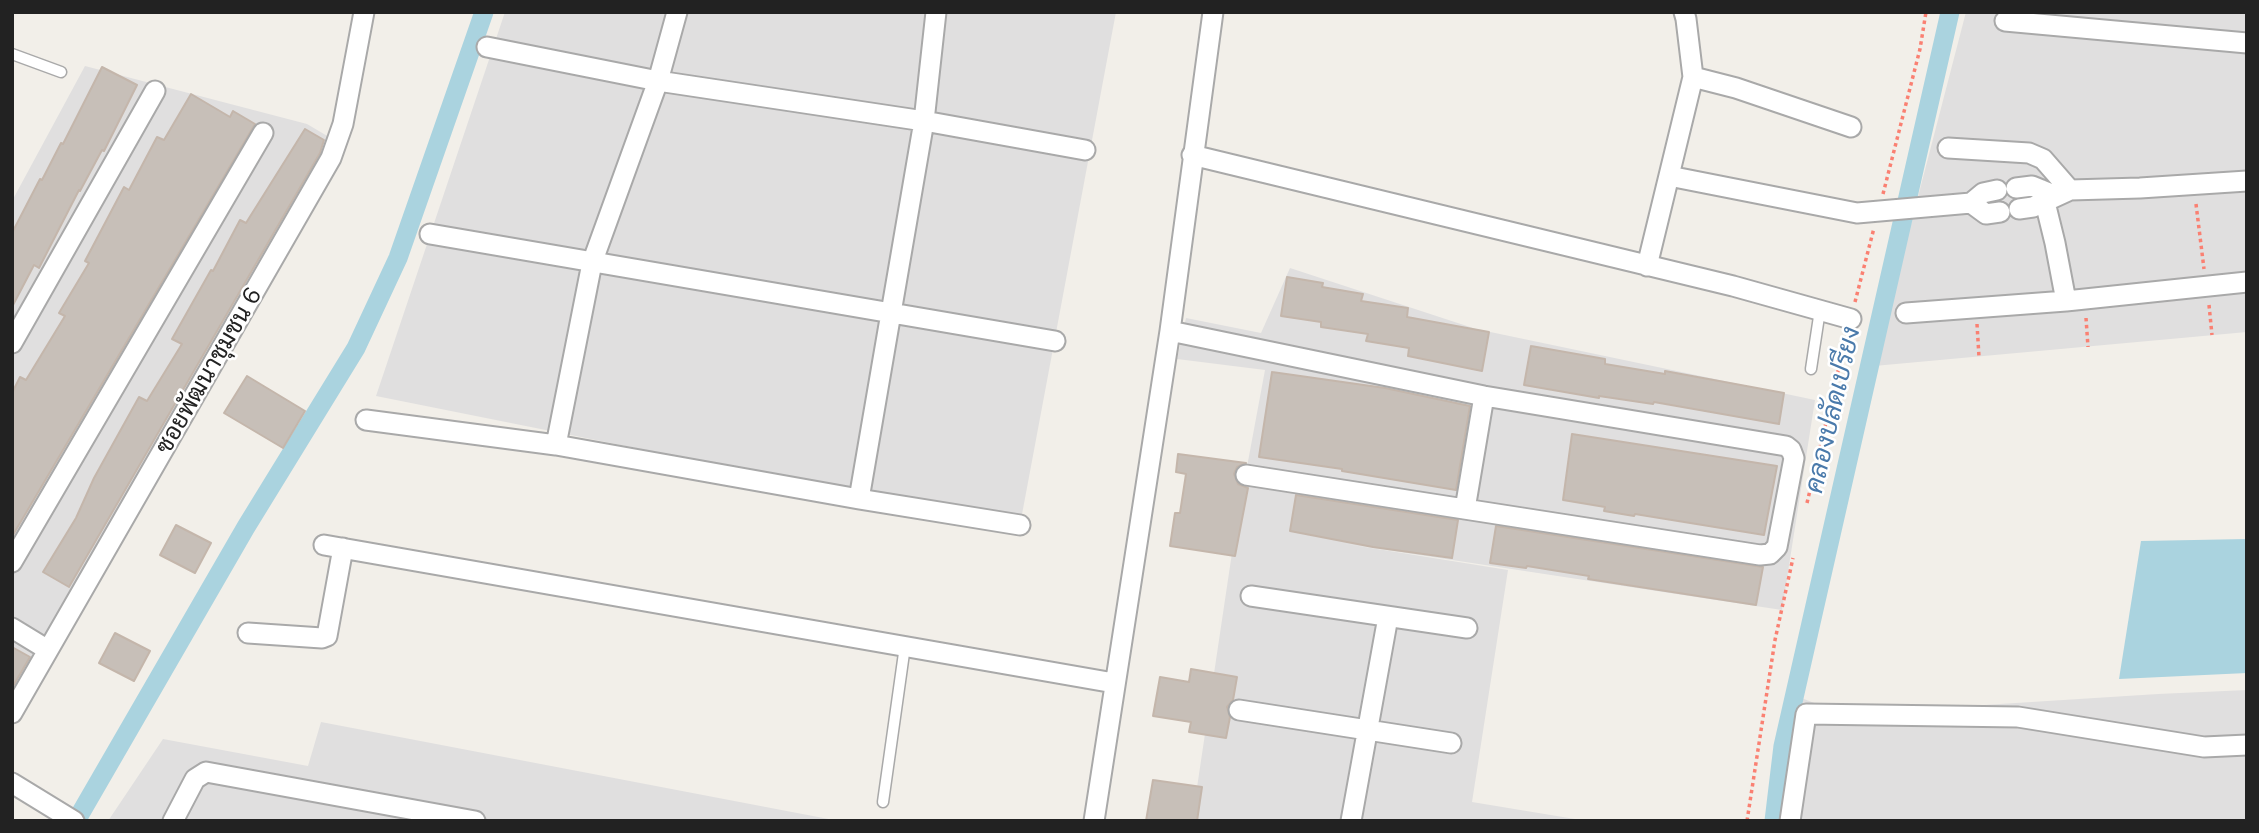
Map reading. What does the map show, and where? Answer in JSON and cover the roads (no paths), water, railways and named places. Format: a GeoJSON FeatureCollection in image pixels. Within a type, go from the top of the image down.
{"type":"FeatureCollection","features":[{"type":"Feature","properties":{"kind":"street","name":"ซอยพัฒนาชุมชน 6"},"geometry":{"type":"LineString","coordinates":[[12,713],[331,159],[343,124],[364,12]]}},
{"type":"Feature","properties":{"kind":"street"},"geometry":{"type":"LineString","coordinates":[[556,445],[592,263],[658,81],[677,12]]}},
{"type":"Feature","properties":{"kind":"street"},"geometry":{"type":"LineString","coordinates":[[859,499],[924,121],[936,12]]}},
{"type":"Feature","properties":{"kind":"street"},"geometry":{"type":"LineString","coordinates":[[1094,821],[1170,331],[1213,12]]}},
{"type":"Feature","properties":{"kind":"street"},"geometry":{"type":"LineString","coordinates":[[1647,266],[1693,77],[1684,12]]}},
{"type":"Feature","properties":{"kind":"street"},"geometry":{"type":"LineString","coordinates":[[2005,21],[2118,21],[2247,43]]}},
{"type":"Feature","properties":{"kind":"street"},"geometry":{"type":"LineString","coordinates":[[487,47],[658,81],[924,121],[1085,150]]}},
{"type":"Feature","properties":{"kind":"street"},"geometry":{"type":"LineString","coordinates":[[1693,77],[1736,88],[1852,127]]}},
{"type":"Feature","properties":{"kind":"street"},"geometry":{"type":"LineString","coordinates":[[12,343],[155,91]]}},
{"type":"Feature","properties":{"kind":"street"},"geometry":{"type":"LineString","coordinates":[[12,562],[263,133]]}},
{"type":"Feature","properties":{"kind":"street"},"geometry":{"type":"LineString","coordinates":[[1948,148],[2029,153],[2043,159],[2053,194],[2055,243],[2075,300]]}},
{"type":"Feature","properties":{"kind":"street"},"geometry":{"type":"LineString","coordinates":[[1192,155],[1851,318]]}},
{"type":"Feature","properties":{"kind":"street"},"geometry":{"type":"LineString","coordinates":[[1669,176],[1857,213],[1971,203],[1983,192],[2032,186],[2053,194],[2247,181]]}},
{"type":"Feature","properties":{"kind":"street"},"geometry":{"type":"LineString","coordinates":[[1971,203],[1986,214],[2033,207],[2053,194]]}},
{"type":"Feature","properties":{"kind":"street"},"geometry":{"type":"LineString","coordinates":[[430,234],[1055,341]]}},
{"type":"Feature","properties":{"kind":"street"},"geometry":{"type":"LineString","coordinates":[[1906,313],[2075,300],[2247,282]]}},
{"type":"Feature","properties":{"kind":"street"},"geometry":{"type":"LineString","coordinates":[[1170,331],[1484,396],[1786,446],[1794,458],[1777,547],[1770,554],[1760,555],[1246,475]]}},
{"type":"Feature","properties":{"kind":"street"},"geometry":{"type":"LineString","coordinates":[[1465,509],[1484,396]]}},
{"type":"Feature","properties":{"kind":"street"},"geometry":{"type":"LineString","coordinates":[[366,421],[556,445],[1020,525]]}},
{"type":"Feature","properties":{"kind":"street"},"geometry":{"type":"LineString","coordinates":[[248,633],[321,638],[327,636],[333,546],[1114,683]]}},
{"type":"Feature","properties":{"kind":"street"},"geometry":{"type":"LineString","coordinates":[[1251,596],[1467,628]]}},
{"type":"Feature","properties":{"kind":"street"},"geometry":{"type":"LineString","coordinates":[[1351,821],[1388,617]]}},
{"type":"Feature","properties":{"kind":"street"},"geometry":{"type":"LineString","coordinates":[[12,628],[48,650]]}},
{"type":"Feature","properties":{"kind":"street"},"geometry":{"type":"LineString","coordinates":[[1238,709],[1451,743]]}},
{"type":"Feature","properties":{"kind":"street"},"geometry":{"type":"LineString","coordinates":[[1790,821],[1806,713],[2018,718],[2247,756]]}},
{"type":"Feature","properties":{"kind":"street"},"geometry":{"type":"LineString","coordinates":[[2204,747],[2247,745]]}},
{"type":"Feature","properties":{"kind":"street"},"geometry":{"type":"LineString","coordinates":[[173,821],[195,779],[206,772],[475,821]]}},
{"type":"Feature","properties":{"kind":"street"},"geometry":{"type":"LineString","coordinates":[[12,783],[66,816]]}},
{"type":"Feature","properties":{"kind":"lane"},"geometry":{"type":"LineString","coordinates":[[12,54],[61,72]]}},
{"type":"Feature","properties":{"kind":"lane"},"geometry":{"type":"LineString","coordinates":[[1811,369],[1820,310]]}},
{"type":"Feature","properties":{"kind":"lane"},"geometry":{"type":"LineString","coordinates":[[883,802],[905,646]]}},
{"type":"Feature","properties":{"kind":"water"},"geometry":{"type":"Polygon","coordinates":[[[2247,539],[2247,673],[2119,679],[2141,541],[2247,539]]]}},
{"type":"Feature","properties":{"kind":"waterway"},"geometry":{"type":"LineString","coordinates":[[76,821],[246,527],[356,348],[398,258],[484,12]]}},
{"type":"Feature","properties":{"kind":"waterway","name":"คลองปลัดเปรียง"},"geometry":{"type":"LineString","coordinates":[[1774,821],[1783,746],[1950,12]]}}]}
